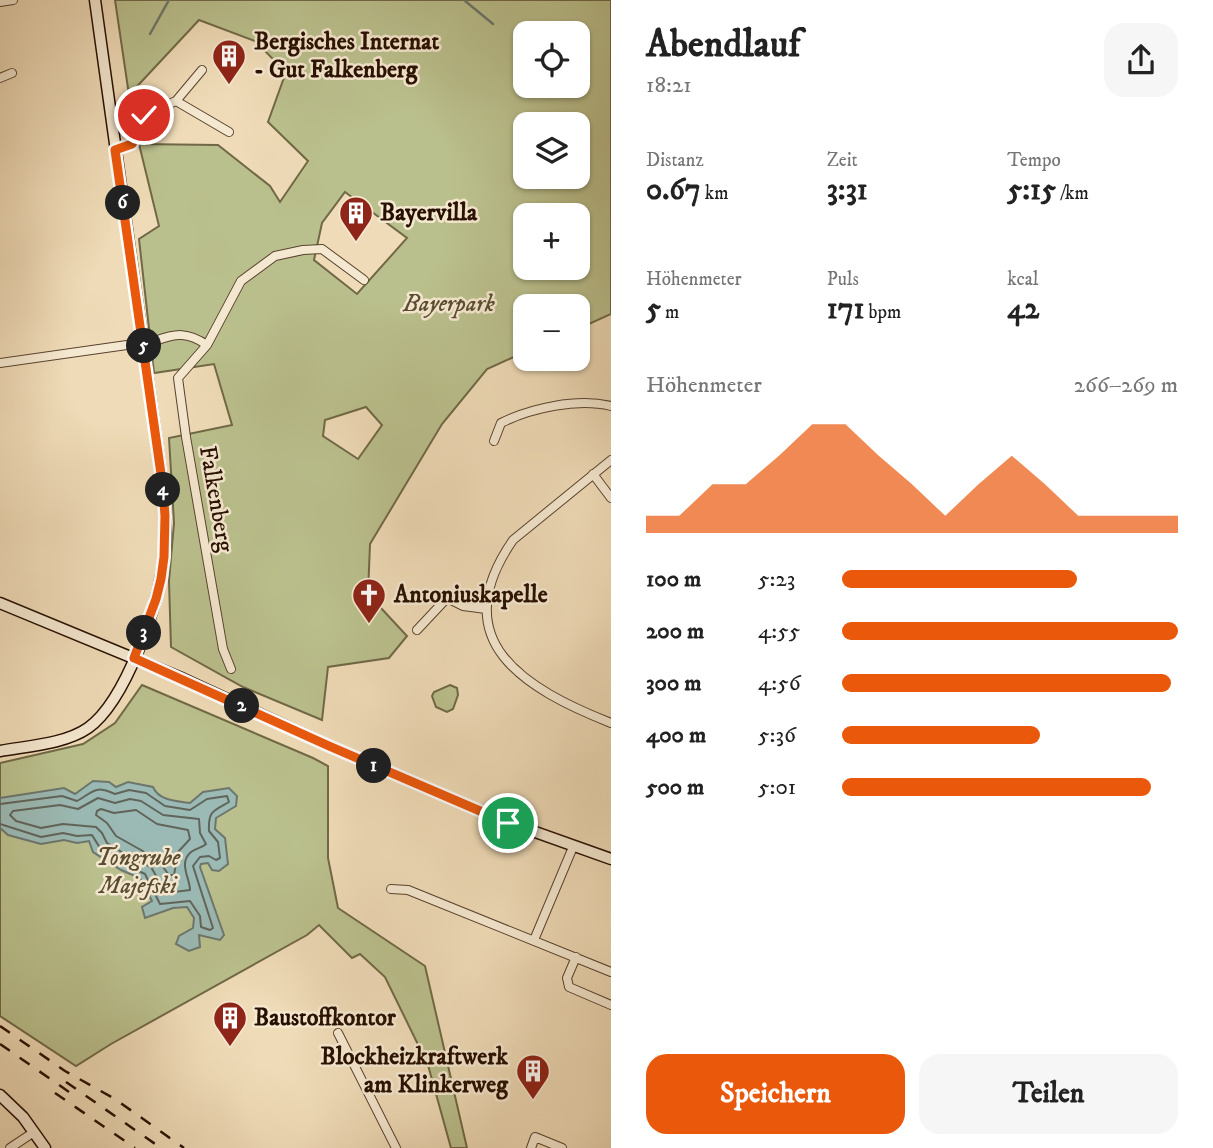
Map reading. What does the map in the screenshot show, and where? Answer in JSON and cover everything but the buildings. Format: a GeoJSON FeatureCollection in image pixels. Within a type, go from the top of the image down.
{"type":"FeatureCollection","features":[{"type":"Feature","properties":{"kind":"street"},"geometry":{"type":"LineString","coordinates":[[0,2],[13,0]]}},
{"type":"Feature","properties":{"kind":"street"},"geometry":{"type":"LineString","coordinates":[[0,751],[60,739],[86,729],[104,715],[134,658],[156,599],[164,557],[163,488],[95,0]]}},
{"type":"Feature","properties":{"kind":"street"},"geometry":{"type":"LineString","coordinates":[[115,150],[132,144],[144,115],[176,101],[202,71]]}},
{"type":"Feature","properties":{"kind":"street"},"geometry":{"type":"LineString","coordinates":[[0,78],[12,73]]}},
{"type":"Feature","properties":{"kind":"street"},"geometry":{"type":"LineString","coordinates":[[176,101],[229,132]]}},
{"type":"Feature","properties":{"kind":"street","name":"Falkenberg"},"geometry":{"type":"LineString","coordinates":[[231,669],[223,649],[178,379],[207,345],[241,281],[275,256],[322,249],[365,280]]}},
{"type":"Feature","properties":{"kind":"street"},"geometry":{"type":"LineString","coordinates":[[0,363],[143,342],[176,333],[194,336],[207,345]]}},
{"type":"Feature","properties":{"kind":"street"},"geometry":{"type":"LineString","coordinates":[[494,441],[501,424],[510,418],[585,402],[611,406]]}},
{"type":"Feature","properties":{"kind":"street"},"geometry":{"type":"LineString","coordinates":[[611,460],[513,540],[505,550],[489,590],[485,609],[497,646],[525,680],[550,696],[611,723]]}},
{"type":"Feature","properties":{"kind":"street"},"geometry":{"type":"LineString","coordinates":[[593,474],[611,499]]}},
{"type":"Feature","properties":{"kind":"street"},"geometry":{"type":"LineString","coordinates":[[418,630],[447,598],[463,606],[485,609]]}},
{"type":"Feature","properties":{"kind":"street"},"geometry":{"type":"LineString","coordinates":[[0,603],[134,658],[422,787],[508,823],[611,859]]}},
{"type":"Feature","properties":{"kind":"street"},"geometry":{"type":"LineString","coordinates":[[534,940],[573,846]]}},
{"type":"Feature","properties":{"kind":"street"},"geometry":{"type":"LineString","coordinates":[[391,889],[408,890],[611,972]]}},
{"type":"Feature","properties":{"kind":"street"},"geometry":{"type":"LineString","coordinates":[[576,957],[567,978],[569,987],[611,1005]]}},
{"type":"Feature","properties":{"kind":"street"},"geometry":{"type":"LineString","coordinates":[[338,1033],[396,1148]]}},
{"type":"Feature","properties":{"kind":"street"},"geometry":{"type":"LineString","coordinates":[[0,1095],[23,1117],[45,1148]]}},
{"type":"Feature","properties":{"kind":"street"},"geometry":{"type":"LineString","coordinates":[[10,1148],[34,1132]]}},
{"type":"Feature","properties":{"kind":"street"},"geometry":{"type":"LineString","coordinates":[[530,1148],[535,1137],[562,1148]]}},
{"type":"Feature","properties":{"kind":"green space","name":"Bayerpark"},"geometry":{"type":"Polygon","coordinates":[[[115,0],[611,0],[611,314],[590,324],[590,294],[513,294],[513,357],[487,369],[442,424],[370,544],[368,594],[407,636],[389,658],[328,667],[322,720],[243,687],[171,647],[169,581],[174,523],[169,438],[232,425],[214,364],[154,373],[139,239],[159,226],[139,144],[218,145],[270,186],[280,202],[308,161],[268,122],[286,72],[255,41],[199,20],[129,95],[115,0]],[[345,192],[322,223],[314,260],[357,294],[407,238],[345,192]],[[366,407],[325,420],[323,436],[358,459],[382,425],[366,407]]]}},
{"type":"Feature","properties":{"kind":"green space","name":"Tongrube Majefski"},"geometry":{"type":"Polygon","coordinates":[[[142,685],[328,766],[328,858],[338,908],[425,966],[467,1148],[451,1148],[428,1065],[385,977],[360,954],[352,958],[319,925],[307,935],[76,1066],[0,1016],[0,763],[83,744],[115,723],[142,685]]]}},
{"type":"Feature","properties":{"kind":"green space"},"geometry":{"type":"Polygon","coordinates":[[[450,685],[457,688],[458,695],[453,709],[447,712],[436,707],[432,696],[434,692],[450,685]]]}},
{"type":"Feature","properties":{"kind":"water"},"geometry":{"type":"Polygon","coordinates":[[[93,781],[109,782],[116,787],[128,782],[153,787],[164,798],[190,803],[203,792],[229,788],[237,796],[236,806],[216,818],[215,829],[225,838],[228,864],[219,871],[212,870],[208,863],[201,864],[200,867],[224,935],[220,940],[199,935],[200,947],[189,951],[176,944],[179,936],[193,928],[194,918],[187,907],[173,908],[145,918],[142,907],[152,901],[140,878],[121,870],[93,852],[89,841],[77,843],[64,840],[41,844],[8,835],[0,828],[0,798],[64,788],[75,794],[93,781]]]}},
{"type":"Feature","properties":{"kind":"waterway"},"geometry":{"type":"LineString","coordinates":[[150,34],[169,0]]}},
{"type":"Feature","properties":{"kind":"waterway"},"geometry":{"type":"LineString","coordinates":[[464,0],[493,24]]}},
{"type":"Feature","properties":{"kind":"railway"},"geometry":{"type":"LineString","coordinates":[[0,1026],[65,1071],[115,1099],[184,1148]]}},
{"type":"Feature","properties":{"kind":"railway"},"geometry":{"type":"LineString","coordinates":[[0,1044],[72,1094]]}},
{"type":"Feature","properties":{"kind":"railway"},"geometry":{"type":"LineString","coordinates":[[66,1082],[161,1148]]}},
{"type":"Feature","properties":{"kind":"railway"},"geometry":{"type":"LineString","coordinates":[[55,1093],[135,1148]]}},
{"type":"Feature","properties":{"kind":"place","name":"Bergisches Internat - Gut Falkenberg"},"geometry":{"type":"Point","coordinates":[229,86]}},
{"type":"Feature","properties":{"kind":"place","name":"Bayervilla"},"geometry":{"type":"Point","coordinates":[356,243]}},
{"type":"Feature","properties":{"kind":"place","name":"Antoniuskapelle"},"geometry":{"type":"Point","coordinates":[369,625]}},
{"type":"Feature","properties":{"kind":"place","name":"Baustoffkontor"},"geometry":{"type":"Point","coordinates":[230,1048]}},
{"type":"Feature","properties":{"kind":"place","name":"Blockheizkraftwerk am Klinkerweg"},"geometry":{"type":"Point","coordinates":[533,1101]}},
{"type":"Feature","properties":{"kind":"route"},"geometry":{"type":"LineString","coordinates":[[144,115],[132,144],[115,150],[165,516],[161,579],[134,658],[508,823]]}}]}
